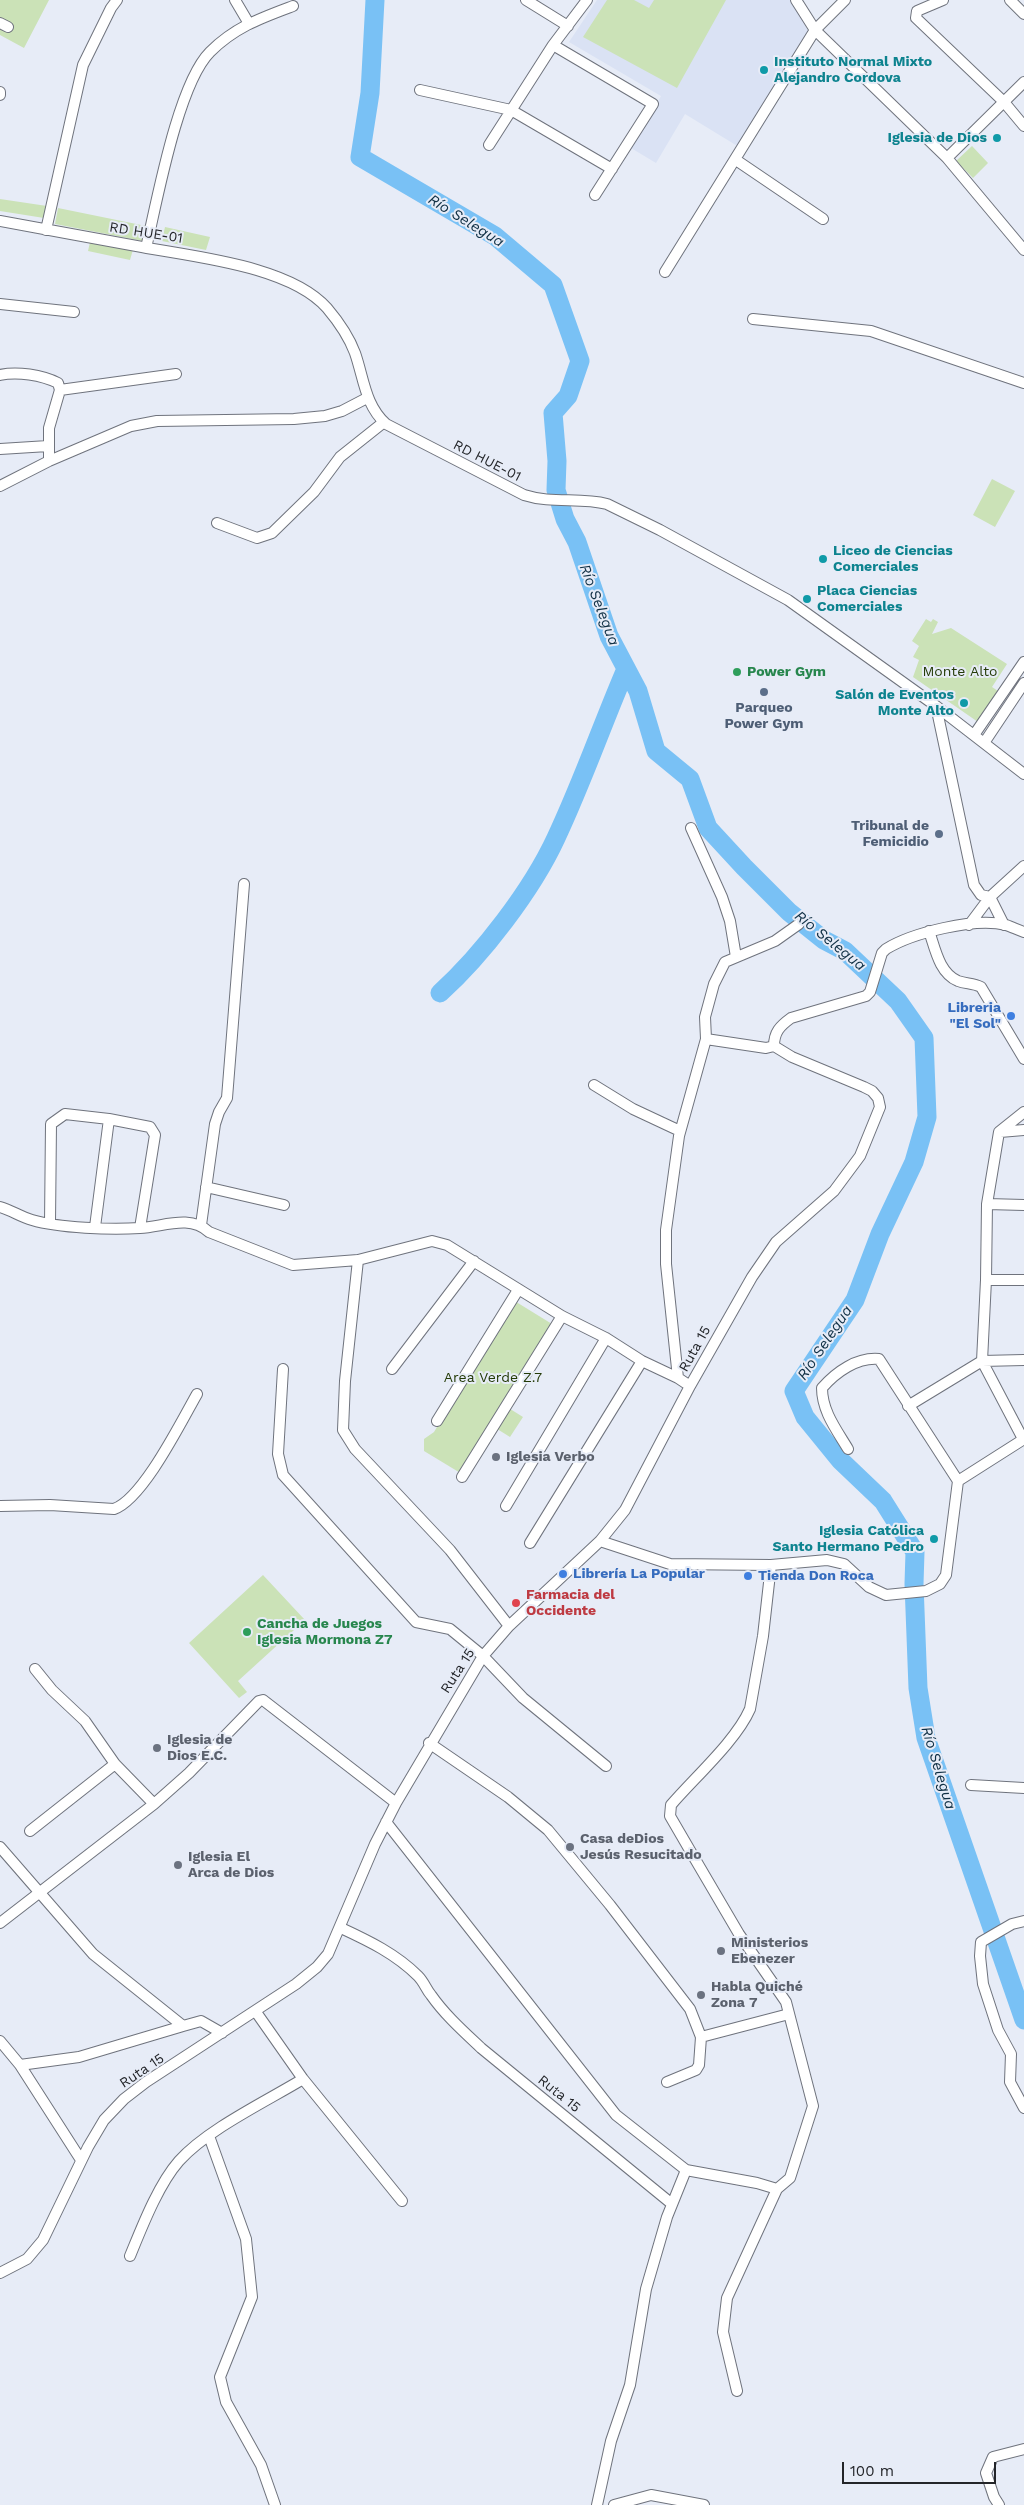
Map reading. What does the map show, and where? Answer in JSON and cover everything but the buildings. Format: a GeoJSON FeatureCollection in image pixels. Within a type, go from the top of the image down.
{"type":"FeatureCollection","features":[{"type":"Feature","properties":{"kind":"street"},"geometry":{"type":"LineString","coordinates":[[46,230],[83,65],[110,8],[118,0]]}},
{"type":"Feature","properties":{"kind":"street"},"geometry":{"type":"LineString","coordinates":[[235,0],[248,22]]}},
{"type":"Feature","properties":{"kind":"street"},"geometry":{"type":"LineString","coordinates":[[526,0],[568,26]]}},
{"type":"Feature","properties":{"kind":"street"},"geometry":{"type":"LineString","coordinates":[[490,144],[510,110],[553,46],[587,0]]}},
{"type":"Feature","properties":{"kind":"street"},"geometry":{"type":"LineString","coordinates":[[796,0],[816,30],[947,158],[1024,250]]}},
{"type":"Feature","properties":{"kind":"street"},"geometry":{"type":"LineString","coordinates":[[665,272],[816,30],[845,0]]}},
{"type":"Feature","properties":{"kind":"street"},"geometry":{"type":"LineString","coordinates":[[943,0],[917,12],[916,18],[1004,102],[1024,126]]}},
{"type":"Feature","properties":{"kind":"street"},"geometry":{"type":"LineString","coordinates":[[1010,0],[1024,14]]}},
{"type":"Feature","properties":{"kind":"street"},"geometry":{"type":"LineString","coordinates":[[146,248],[187,88],[209,53],[248,22],[293,6]]}},
{"type":"Feature","properties":{"kind":"street"},"geometry":{"type":"LineString","coordinates":[[553,46],[653,104],[595,195]]}},
{"type":"Feature","properties":{"kind":"street"},"geometry":{"type":"LineString","coordinates":[[947,158],[1024,82]]}},
{"type":"Feature","properties":{"kind":"street"},"geometry":{"type":"LineString","coordinates":[[420,90],[510,110],[612,169]]}},
{"type":"Feature","properties":{"kind":"street"},"geometry":{"type":"LineString","coordinates":[[736,160],[823,219]]}},
{"type":"Feature","properties":{"kind":"street","name":"RD HUE-01"},"geometry":{"type":"LineString","coordinates":[[0,221],[146,248],[206,256],[258,271],[313,295],[341,327],[354,352],[367,398],[377,416],[384,422],[517,491],[541,500],[607,504],[660,530],[788,600],[936,706],[984,743]]}},
{"type":"Feature","properties":{"kind":"street"},"geometry":{"type":"LineString","coordinates":[[0,304],[74,312]]}},
{"type":"Feature","properties":{"kind":"street"},"geometry":{"type":"LineString","coordinates":[[753,320],[871,331],[1024,383]]}},
{"type":"Feature","properties":{"kind":"street"},"geometry":{"type":"LineString","coordinates":[[0,375],[19,374],[50,379],[58,383],[60,390],[49,428],[49,461]]}},
{"type":"Feature","properties":{"kind":"street"},"geometry":{"type":"LineString","coordinates":[[60,390],[176,374]]}},
{"type":"Feature","properties":{"kind":"street"},"geometry":{"type":"LineString","coordinates":[[0,486],[49,461],[131,426],[157,421],[294,420],[325,416],[342,411],[367,398]]}},
{"type":"Feature","properties":{"kind":"street"},"geometry":{"type":"LineString","coordinates":[[218,523],[257,538],[272,533],[314,492],[340,457],[384,422]]}},
{"type":"Feature","properties":{"kind":"street"},"geometry":{"type":"LineString","coordinates":[[0,450],[48,446]]}},
{"type":"Feature","properties":{"kind":"street"},"geometry":{"type":"LineString","coordinates":[[974,736],[1024,662]]}},
{"type":"Feature","properties":{"kind":"street"},"geometry":{"type":"LineString","coordinates":[[1024,682],[984,743],[1024,774]]}},
{"type":"Feature","properties":{"kind":"street"},"geometry":{"type":"LineString","coordinates":[[936,706],[974,885],[980,895],[990,897]]}},
{"type":"Feature","properties":{"kind":"street"},"geometry":{"type":"LineString","coordinates":[[691,828],[722,897],[730,921],[736,957]]}},
{"type":"Feature","properties":{"kind":"street"},"geometry":{"type":"LineString","coordinates":[[969,925],[990,897],[1024,866]]}},
{"type":"Feature","properties":{"kind":"street"},"geometry":{"type":"LineString","coordinates":[[201,1225],[216,1124],[219,1112],[227,1098],[244,884]]}},
{"type":"Feature","properties":{"kind":"street"},"geometry":{"type":"LineString","coordinates":[[990,897],[1004,924]]}},
{"type":"Feature","properties":{"kind":"street"},"geometry":{"type":"LineString","coordinates":[[678,1378],[666,1264],[666,1230],[680,1131],[706,1039],[705,1016],[714,984],[725,962],[775,941],[799,924]]}},
{"type":"Feature","properties":{"kind":"street"},"geometry":{"type":"LineString","coordinates":[[706,1039],[766,1048],[774,1046],[774,1035],[780,1026],[791,1018],[866,996],[870,992],[879,963],[886,949],[929,931],[969,925],[1004,924],[1024,932]]}},
{"type":"Feature","properties":{"kind":"street"},"geometry":{"type":"LineString","coordinates":[[929,931],[942,968],[957,981],[981,987],[1024,1059]]}},
{"type":"Feature","properties":{"kind":"street","name":"Ruta 15"},"geometry":{"type":"LineString","coordinates":[[0,2273],[27,2259],[43,2240],[81,2160],[104,2120],[124,2099],[146,2082],[256,2012],[318,1967],[328,1954],[341,1928],[386,1822],[396,1803],[483,1656],[509,1626],[600,1541],[625,1510],[690,1386],[752,1277],[776,1242],[834,1190],[860,1156],[880,1107],[878,1098],[872,1091],[792,1057],[774,1046]]}},
{"type":"Feature","properties":{"kind":"street"},"geometry":{"type":"LineString","coordinates":[[594,1085],[633,1109],[680,1131]]}},
{"type":"Feature","properties":{"kind":"street"},"geometry":{"type":"LineString","coordinates":[[958,1481],[1024,1439],[982,1361],[987,1204],[999,1132],[1024,1112]]}},
{"type":"Feature","properties":{"kind":"street"},"geometry":{"type":"LineString","coordinates":[[50,1223],[51,1124],[65,1114],[109,1118],[150,1127],[155,1135],[140,1228]]}},
{"type":"Feature","properties":{"kind":"street"},"geometry":{"type":"LineString","coordinates":[[95,1227],[109,1118]]}},
{"type":"Feature","properties":{"kind":"street"},"geometry":{"type":"LineString","coordinates":[[999,1132],[1024,1130]]}},
{"type":"Feature","properties":{"kind":"street"},"geometry":{"type":"LineString","coordinates":[[206,1187],[284,1205]]}},
{"type":"Feature","properties":{"kind":"street"},"geometry":{"type":"LineString","coordinates":[[987,1204],[1024,1205]]}},
{"type":"Feature","properties":{"kind":"street"},"geometry":{"type":"LineString","coordinates":[[0,1207],[32,1220],[50,1223],[140,1228],[173,1222],[201,1225],[210,1232],[293,1265],[358,1260],[432,1241],[448,1245],[562,1316],[606,1338],[642,1361],[678,1378],[690,1386]]}},
{"type":"Feature","properties":{"kind":"street"},"geometry":{"type":"LineString","coordinates":[[358,1260],[345,1381],[343,1430],[355,1449],[450,1550],[509,1626]]}},
{"type":"Feature","properties":{"kind":"street"},"geometry":{"type":"LineString","coordinates":[[392,1370],[474,1261]]}},
{"type":"Feature","properties":{"kind":"street"},"geometry":{"type":"LineString","coordinates":[[986,1280],[1024,1280]]}},
{"type":"Feature","properties":{"kind":"street"},"geometry":{"type":"LineString","coordinates":[[437,1421],[518,1290]]}},
{"type":"Feature","properties":{"kind":"street"},"geometry":{"type":"LineString","coordinates":[[462,1477],[562,1316]]}},
{"type":"Feature","properties":{"kind":"street"},"geometry":{"type":"LineString","coordinates":[[506,1506],[606,1338]]}},
{"type":"Feature","properties":{"kind":"street"},"geometry":{"type":"LineString","coordinates":[[600,1541],[670,1564],[771,1565],[827,1560],[844,1564],[869,1587],[886,1595],[926,1591],[940,1584],[946,1574],[958,1481],[879,1359],[851,1364],[822,1388],[822,1401],[826,1413],[848,1449]]}},
{"type":"Feature","properties":{"kind":"street"},"geometry":{"type":"LineString","coordinates":[[908,1406],[982,1361],[1024,1360]]}},
{"type":"Feature","properties":{"kind":"street"},"geometry":{"type":"LineString","coordinates":[[530,1543],[642,1361]]}},
{"type":"Feature","properties":{"kind":"street"},"geometry":{"type":"LineString","coordinates":[[283,1369],[278,1454],[283,1475],[416,1622],[450,1629],[483,1656],[523,1698],[606,1766]]}},
{"type":"Feature","properties":{"kind":"street"},"geometry":{"type":"LineString","coordinates":[[0,1506],[50,1505],[114,1509],[121,1507],[148,1477],[197,1394]]}},
{"type":"Feature","properties":{"kind":"street"},"geometry":{"type":"LineString","coordinates":[[737,2391],[723,2332],[727,2298],[777,2189],[790,2178],[813,2106],[786,2002],[739,1934],[670,1816],[670,1805],[747,1718],[763,1636],[771,1565]]}},
{"type":"Feature","properties":{"kind":"street"},"geometry":{"type":"LineString","coordinates":[[35,1669],[52,1690],[85,1721],[116,1764],[154,1804]]}},
{"type":"Feature","properties":{"kind":"street"},"geometry":{"type":"LineString","coordinates":[[0,1923],[154,1804],[189,1773],[259,1700],[263,1700],[396,1803]]}},
{"type":"Feature","properties":{"kind":"street"},"geometry":{"type":"LineString","coordinates":[[430,1743],[508,1797],[548,1830],[670,1981],[690,2009],[701,2037],[700,2061],[696,2070],[667,2082]]}},
{"type":"Feature","properties":{"kind":"street"},"geometry":{"type":"LineString","coordinates":[[30,1831],[116,1764]]}},
{"type":"Feature","properties":{"kind":"street"},"geometry":{"type":"LineString","coordinates":[[971,1785],[1024,1788]]}},
{"type":"Feature","properties":{"kind":"street"},"geometry":{"type":"LineString","coordinates":[[386,1822],[616,2114],[686,2170],[757,2183],[777,2189]]}},
{"type":"Feature","properties":{"kind":"street"},"geometry":{"type":"LineString","coordinates":[[0,1847],[92,1954],[183,2026]]}},
{"type":"Feature","properties":{"kind":"street"},"geometry":{"type":"LineString","coordinates":[[1024,1921],[1012,1924],[981,1942],[980,1956],[983,1984],[998,2030],[1011,2054],[1010,2082],[1024,2108]]}},
{"type":"Feature","properties":{"kind":"street","name":"Ruta 15"},"geometry":{"type":"LineString","coordinates":[[341,1928],[382,1947],[407,1966],[420,1977],[431,1996],[455,2024],[481,2048],[672,2204]]}},
{"type":"Feature","properties":{"kind":"street"},"geometry":{"type":"LineString","coordinates":[[256,2012],[303,2079],[402,2201]]}},
{"type":"Feature","properties":{"kind":"street"},"geometry":{"type":"LineString","coordinates":[[701,2037],[789,2014]]}},
{"type":"Feature","properties":{"kind":"street"},"geometry":{"type":"LineString","coordinates":[[20,2065],[79,2057],[201,2021],[222,2034]]}},
{"type":"Feature","properties":{"kind":"street"},"geometry":{"type":"LineString","coordinates":[[0,2041],[20,2065],[81,2160]]}},
{"type":"Feature","properties":{"kind":"street"},"geometry":{"type":"LineString","coordinates":[[130,2256],[152,2206],[178,2162],[209,2136],[303,2079]]}},
{"type":"Feature","properties":{"kind":"street"},"geometry":{"type":"LineString","coordinates":[[209,2136],[246,2239],[252,2297],[220,2377],[226,2402],[261,2465],[275,2505]]}},
{"type":"Feature","properties":{"kind":"street"},"geometry":{"type":"LineString","coordinates":[[597,2505],[611,2441],[630,2385],[646,2289],[672,2204],[686,2170]]}},
{"type":"Feature","properties":{"kind":"street"},"geometry":{"type":"LineString","coordinates":[[998,2505],[986,2473],[993,2457],[1024,2449]]}},
{"type":"Feature","properties":{"kind":"street"},"geometry":{"type":"LineString","coordinates":[[614,2505],[651,2494],[704,2505]]}},
{"type":"Feature","properties":{"kind":"shaded area"},"geometry":{"type":"Polygon","coordinates":[[[597,0],[792,0],[808,31],[749,135],[739,147],[685,114],[656,163],[631,148],[661,96],[569,42],[597,0]]]}},
{"type":"Feature","properties":{"kind":"green space"},"geometry":{"type":"Polygon","coordinates":[[[0,0],[49,0],[24,48],[0,35],[0,0]]]}},
{"type":"Feature","properties":{"kind":"green space"},"geometry":{"type":"Polygon","coordinates":[[[607,0],[634,0],[649,8],[654,0],[726,0],[677,88],[583,37],[607,0]]]}},
{"type":"Feature","properties":{"kind":"green space"},"geometry":{"type":"Polygon","coordinates":[[[972,146],[988,163],[973,178],[956,161],[972,146]]]}},
{"type":"Feature","properties":{"kind":"green space"},"geometry":{"type":"Polygon","coordinates":[[[0,199],[47,206],[44,218],[0,211],[0,199]]]}},
{"type":"Feature","properties":{"kind":"green space"},"geometry":{"type":"Polygon","coordinates":[[[58,208],[151,227],[148,242],[55,224],[58,208]]]}},
{"type":"Feature","properties":{"kind":"green space"},"geometry":{"type":"Polygon","coordinates":[[[165,227],[210,237],[206,250],[162,241],[165,227]]]}},
{"type":"Feature","properties":{"kind":"green space"},"geometry":{"type":"Polygon","coordinates":[[[91,238],[134,246],[130,260],[88,251],[91,238]]]}},
{"type":"Feature","properties":{"kind":"green space"},"geometry":{"type":"Polygon","coordinates":[[[992,479],[1015,491],[995,527],[973,515],[992,479]]]}},
{"type":"Feature","properties":{"kind":"green space","name":"Monte Alto"},"geometry":{"type":"Polygon","coordinates":[[[926,619],[931,622],[933,619],[938,622],[932,634],[951,628],[1007,664],[992,687],[998,691],[978,722],[913,677],[919,660],[913,657],[919,646],[912,641],[926,619]]]}},
{"type":"Feature","properties":{"kind":"green space","name":"Area Verde Z.7"},"geometry":{"type":"Polygon","coordinates":[[[513,1300],[552,1324],[462,1474],[424,1451],[424,1439],[434,1432],[513,1300]]]}},
{"type":"Feature","properties":{"kind":"green space"},"geometry":{"type":"Polygon","coordinates":[[[507,1407],[523,1417],[510,1437],[494,1427],[507,1407]]]}},
{"type":"Feature","properties":{"kind":"green space","name":"Cancha de Juegos Iglesia Mormona Z7"},"geometry":{"type":"Polygon","coordinates":[[[263,1575],[305,1620],[238,1681],[247,1692],[239,1698],[189,1643],[263,1575]]]}},
{"type":"Feature","properties":{"kind":"waterway","name":"Río Selegua"},"geometry":{"type":"LineString","coordinates":[[375,0],[370,93],[360,157],[495,236],[553,285],[580,361],[568,396],[553,413],[557,461],[556,490],[565,519],[577,542],[609,636],[638,691],[656,751],[690,779],[708,828],[744,867],[789,912],[824,940],[845,951],[898,1001],[924,1038],[927,1117],[914,1162],[880,1234],[855,1300],[794,1391],[805,1417],[840,1460],[883,1501],[915,1552],[914,1584],[918,1688],[926,1738],[1024,2020]]}},
{"type":"Feature","properties":{"kind":"waterway"},"geometry":{"type":"LineString","coordinates":[[440,993],[489,941],[534,879],[556,838],[575,796],[626,669]]}},
{"type":"Feature","properties":{"kind":"place","name":"Instituto Normal Mixto Alejandro Cordova"},"geometry":{"type":"Point","coordinates":[764,70]}},
{"type":"Feature","properties":{"kind":"place","name":"Iglesia de Dios"},"geometry":{"type":"Point","coordinates":[997,138]}},
{"type":"Feature","properties":{"kind":"place","name":"Liceo de Ciencias Comerciales"},"geometry":{"type":"Point","coordinates":[823,559]}},
{"type":"Feature","properties":{"kind":"place","name":"Placa Ciencias Comerciales"},"geometry":{"type":"Point","coordinates":[807,599]}},
{"type":"Feature","properties":{"kind":"place","name":"Power Gym"},"geometry":{"type":"Point","coordinates":[737,672]}},
{"type":"Feature","properties":{"kind":"place","name":"Parqueo Power Gym"},"geometry":{"type":"Point","coordinates":[764,692]}},
{"type":"Feature","properties":{"kind":"place","name":"Salón de Eventos Monte Alto"},"geometry":{"type":"Point","coordinates":[964,703]}},
{"type":"Feature","properties":{"kind":"place","name":"Tribunal de Femicidio"},"geometry":{"type":"Point","coordinates":[939,834]}},
{"type":"Feature","properties":{"kind":"place","name":"Libreria \"El Sol\""},"geometry":{"type":"Point","coordinates":[1011,1016]}},
{"type":"Feature","properties":{"kind":"place","name":"Iglesia Verbo"},"geometry":{"type":"Point","coordinates":[496,1457]}},
{"type":"Feature","properties":{"kind":"place","name":"Iglesia Católica Santo Hermano Pedro"},"geometry":{"type":"Point","coordinates":[934,1539]}},
{"type":"Feature","properties":{"kind":"place","name":"Librería La Popular"},"geometry":{"type":"Point","coordinates":[563,1574]}},
{"type":"Feature","properties":{"kind":"place","name":"Tienda Don Roca"},"geometry":{"type":"Point","coordinates":[748,1576]}},
{"type":"Feature","properties":{"kind":"place","name":"Farmacia del Occidente"},"geometry":{"type":"Point","coordinates":[516,1603]}},
{"type":"Feature","properties":{"kind":"place","name":"Cancha de Juegos Iglesia Mormona Z7"},"geometry":{"type":"Point","coordinates":[247,1632]}},
{"type":"Feature","properties":{"kind":"place","name":"Iglesia de Dios E.C."},"geometry":{"type":"Point","coordinates":[157,1748]}},
{"type":"Feature","properties":{"kind":"place","name":"Casa deDios Jesús Resucitado"},"geometry":{"type":"Point","coordinates":[570,1847]}},
{"type":"Feature","properties":{"kind":"place","name":"Iglesia El Arca de Dios"},"geometry":{"type":"Point","coordinates":[178,1865]}},
{"type":"Feature","properties":{"kind":"place","name":"Ministerios Ebenezer"},"geometry":{"type":"Point","coordinates":[721,1951]}},
{"type":"Feature","properties":{"kind":"place","name":"Habla Quiché Zona 7"},"geometry":{"type":"Point","coordinates":[701,1995]}}]}
